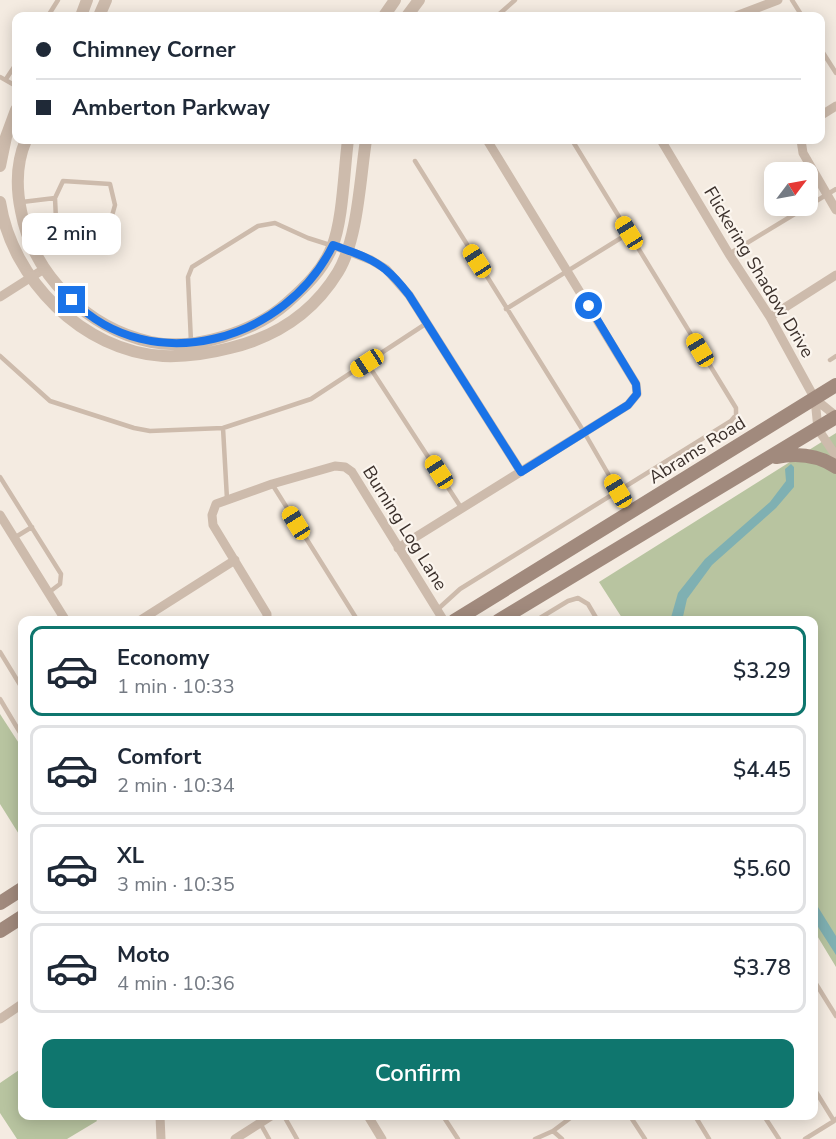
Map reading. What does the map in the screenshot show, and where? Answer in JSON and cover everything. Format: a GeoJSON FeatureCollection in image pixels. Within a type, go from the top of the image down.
{"type":"FeatureCollection","features":[{"type":"Feature","properties":{"kind":"main road","name":"Abrams Road"},"geometry":{"type":"LineString","coordinates":[[462,616],[836,385]]}},
{"type":"Feature","properties":{"kind":"main road"},"geometry":{"type":"LineString","coordinates":[[506,616],[836,416]]}},
{"type":"Feature","properties":{"kind":"main road"},"geometry":{"type":"LineString","coordinates":[[750,468],[790,454],[806,455],[836,467]]}},
{"type":"Feature","properties":{"kind":"main road"},"geometry":{"type":"LineString","coordinates":[[0,903],[18,892]]}},
{"type":"Feature","properties":{"kind":"main road"},"geometry":{"type":"LineString","coordinates":[[0,932],[18,920]]}},
{"type":"Feature","properties":{"kind":"street"},"geometry":{"type":"LineString","coordinates":[[746,12],[778,0]]}},
{"type":"Feature","properties":{"kind":"street"},"geometry":{"type":"LineString","coordinates":[[0,166],[12,121]]}},
{"type":"Feature","properties":{"kind":"street"},"geometry":{"type":"LineString","coordinates":[[25,144],[18,170],[19,203],[27,235],[44,269],[83,311],[108,326],[152,342],[170,344],[237,332],[262,321],[308,284],[325,262],[333,245],[348,144]]}},
{"type":"Feature","properties":{"kind":"street"},"geometry":{"type":"LineString","coordinates":[[1,211],[21,265],[30,278],[45,297],[88,331],[129,349],[160,356],[192,357],[252,343],[278,332],[298,318],[322,294],[339,271],[348,251],[365,144]]}},
{"type":"Feature","properties":{"kind":"street"},"geometry":{"type":"LineString","coordinates":[[398,548],[628,405],[637,394],[636,384],[489,144]]}},
{"type":"Feature","properties":{"kind":"street","name":"Flickering Shadow Drive"},"geometry":{"type":"LineString","coordinates":[[663,144],[729,254],[770,317],[815,399],[836,416]]}},
{"type":"Feature","properties":{"kind":"street"},"geometry":{"type":"LineString","coordinates":[[802,144],[803,153],[836,210]]}},
{"type":"Feature","properties":{"kind":"street"},"geometry":{"type":"LineString","coordinates":[[333,245],[371,260],[386,269],[409,295],[521,472]]}},
{"type":"Feature","properties":{"kind":"street"},"geometry":{"type":"LineString","coordinates":[[0,297],[44,269]]}},
{"type":"Feature","properties":{"kind":"street"},"geometry":{"type":"LineString","coordinates":[[770,317],[836,275]]}},
{"type":"Feature","properties":{"kind":"street"},"geometry":{"type":"LineString","coordinates":[[815,399],[818,429],[836,456]]}},
{"type":"Feature","properties":{"kind":"street","name":"Burning Log Lane"},"geometry":{"type":"LineString","coordinates":[[226,499],[335,466],[345,467],[352,472],[441,616]]}},
{"type":"Feature","properties":{"kind":"street"},"geometry":{"type":"LineString","coordinates":[[226,499],[216,504],[212,515],[213,525],[267,616]]}},
{"type":"Feature","properties":{"kind":"street"},"geometry":{"type":"LineString","coordinates":[[0,515],[63,616]]}},
{"type":"Feature","properties":{"kind":"street"},"geometry":{"type":"LineString","coordinates":[[147,616],[235,560]]}},
{"type":"Feature","properties":{"kind":"street"},"geometry":{"type":"LineString","coordinates":[[0,1019],[18,1008]]}},
{"type":"Feature","properties":{"kind":"street"},"geometry":{"type":"LineString","coordinates":[[160,1120],[161,1139]]}},
{"type":"Feature","properties":{"kind":"street"},"geometry":{"type":"LineString","coordinates":[[235,1139],[265,1120]]}},
{"type":"Feature","properties":{"kind":"street"},"geometry":{"type":"LineString","coordinates":[[370,1120],[382,1139]]}},
{"type":"Feature","properties":{"kind":"lane"},"geometry":{"type":"LineString","coordinates":[[502,12],[515,0]]}},
{"type":"Feature","properties":{"kind":"lane"},"geometry":{"type":"LineString","coordinates":[[825,56],[836,73]]}},
{"type":"Feature","properties":{"kind":"lane"},"geometry":{"type":"LineString","coordinates":[[437,609],[460,589],[731,421],[736,415],[736,408],[574,144]]}},
{"type":"Feature","properties":{"kind":"lane"},"geometry":{"type":"LineString","coordinates":[[415,162],[584,432],[618,491]]}},
{"type":"Feature","properties":{"kind":"lane"},"geometry":{"type":"LineString","coordinates":[[63,181],[110,184],[115,205],[110,223],[57,220],[55,198],[63,181]]}},
{"type":"Feature","properties":{"kind":"lane"},"geometry":{"type":"LineString","coordinates":[[729,254],[836,189]]}},
{"type":"Feature","properties":{"kind":"lane"},"geometry":{"type":"LineString","coordinates":[[19,203],[55,198]]}},
{"type":"Feature","properties":{"kind":"lane"},"geometry":{"type":"LineString","coordinates":[[191,342],[188,277],[192,267],[258,226],[274,223],[308,238],[333,245]]}},
{"type":"Feature","properties":{"kind":"lane"},"geometry":{"type":"LineString","coordinates":[[506,309],[629,233]]}},
{"type":"Feature","properties":{"kind":"lane"},"geometry":{"type":"LineString","coordinates":[[0,356],[50,401],[134,429],[150,431],[223,428],[311,399],[427,323]]}},
{"type":"Feature","properties":{"kind":"lane"},"geometry":{"type":"LineString","coordinates":[[830,360],[836,356]]}},
{"type":"Feature","properties":{"kind":"lane"},"geometry":{"type":"LineString","coordinates":[[367,363],[462,509]]}},
{"type":"Feature","properties":{"kind":"lane"},"geometry":{"type":"LineString","coordinates":[[223,428],[226,499]]}},
{"type":"Feature","properties":{"kind":"lane"},"geometry":{"type":"LineString","coordinates":[[0,477],[62,574],[60,584],[48,593]]}},
{"type":"Feature","properties":{"kind":"lane"},"geometry":{"type":"LineString","coordinates":[[272,484],[355,616]]}},
{"type":"Feature","properties":{"kind":"lane"},"geometry":{"type":"LineString","coordinates":[[14,538],[32,527]]}},
{"type":"Feature","properties":{"kind":"lane"},"geometry":{"type":"LineString","coordinates":[[543,616],[568,601],[578,598],[588,604],[595,616]]}},
{"type":"Feature","properties":{"kind":"lane"},"geometry":{"type":"LineString","coordinates":[[0,652],[18,681]]}},
{"type":"Feature","properties":{"kind":"lane"},"geometry":{"type":"LineString","coordinates":[[0,699],[18,729]]}},
{"type":"Feature","properties":{"kind":"lane"},"geometry":{"type":"LineString","coordinates":[[818,987],[836,1016]]}},
{"type":"Feature","properties":{"kind":"lane"},"geometry":{"type":"LineString","coordinates":[[805,1139],[835,1120],[818,1094]]}},
{"type":"Feature","properties":{"kind":"lane"},"geometry":{"type":"LineString","coordinates":[[286,1120],[297,1139]]}},
{"type":"Feature","properties":{"kind":"lane"},"geometry":{"type":"LineString","coordinates":[[446,1120],[458,1139]]}},
{"type":"Feature","properties":{"kind":"lane"},"geometry":{"type":"LineString","coordinates":[[535,1139],[553,1131],[568,1120]]}},
{"type":"Feature","properties":{"kind":"lane"},"geometry":{"type":"LineString","coordinates":[[633,1120],[645,1139]]}},
{"type":"Feature","properties":{"kind":"lane"},"geometry":{"type":"LineString","coordinates":[[697,1120],[709,1139]]}},
{"type":"Feature","properties":{"kind":"lane"},"geometry":{"type":"LineString","coordinates":[[766,1120],[778,1139]]}},
{"type":"Feature","properties":{"kind":"lane"},"geometry":{"type":"LineString","coordinates":[[260,1123],[269,1139]]}},
{"type":"Feature","properties":{"kind":"lane"},"geometry":{"type":"LineString","coordinates":[[553,1131],[562,1139]]}},
{"type":"Feature","properties":{"kind":"green space"},"geometry":{"type":"Polygon","coordinates":[[[836,433],[836,967],[818,937],[818,616],[621,616],[599,582],[836,433]]]}},
{"type":"Feature","properties":{"kind":"green space"},"geometry":{"type":"Polygon","coordinates":[[[0,714],[18,742],[18,833],[0,804],[0,714]]]}},
{"type":"Feature","properties":{"kind":"green space"},"geometry":{"type":"Polygon","coordinates":[[[18,1071],[18,1120],[97,1121],[67,1139],[17,1139],[0,1113],[0,1083],[18,1071]]]}},
{"type":"Feature","properties":{"kind":"water"},"geometry":{"type":"Polygon","coordinates":[[[791,464],[794,467],[794,487],[776,508],[712,565],[687,599],[683,616],[671,616],[678,593],[705,559],[770,502],[786,481],[785,469],[791,464]]]}},
{"type":"Feature","properties":{"kind":"water"},"geometry":{"type":"Polygon","coordinates":[[[818,907],[836,936],[836,955],[818,927],[818,907]]]}},
{"type":"Feature","properties":{"kind":"route"},"geometry":{"type":"LineString","coordinates":[[72,300],[83,311],[108,326],[152,342],[170,344],[209,340],[250,327],[282,307],[308,284],[325,262],[333,245],[371,260],[386,269],[409,295],[521,472],[628,405],[637,394],[636,384],[589,306]]}}]}
